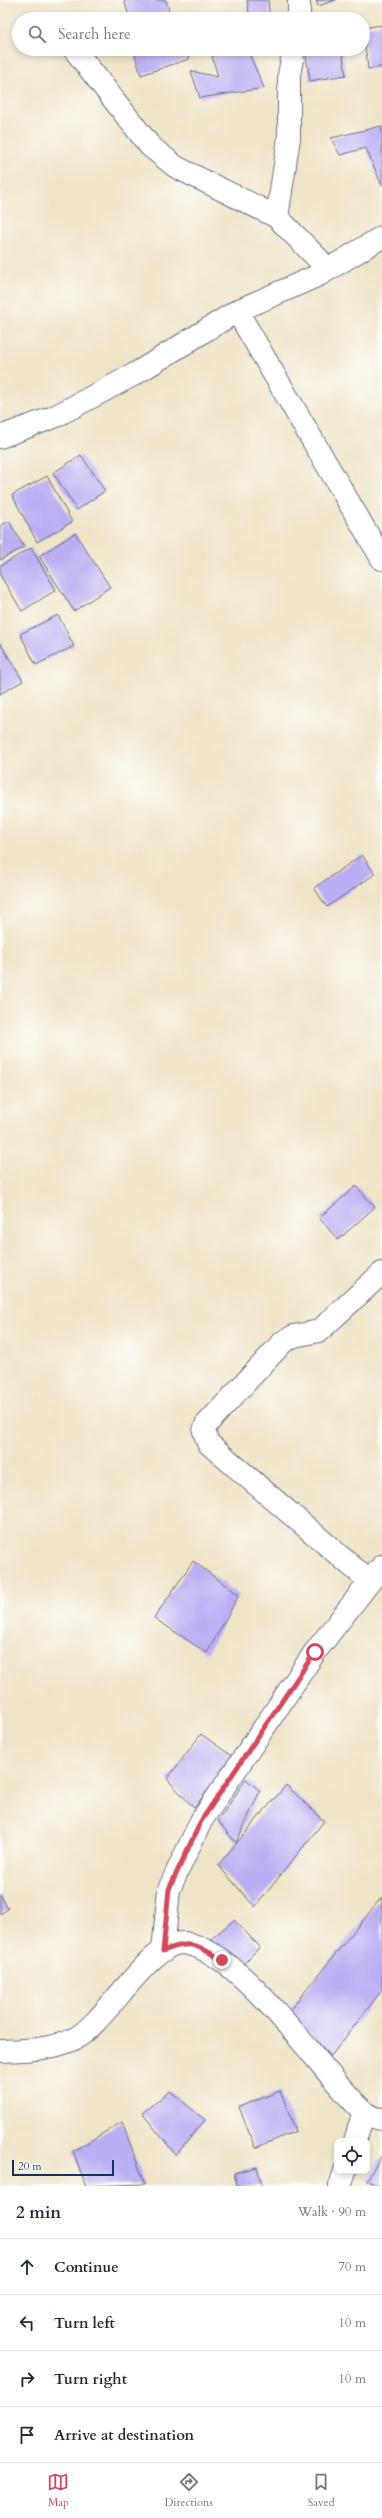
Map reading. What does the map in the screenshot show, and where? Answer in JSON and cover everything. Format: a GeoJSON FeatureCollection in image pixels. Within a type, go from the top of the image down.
{"type":"FeatureCollection","features":[{"type":"Feature","properties":{"kind":"street"},"geometry":{"type":"LineString","coordinates":[[299,0],[299,12]]}},
{"type":"Feature","properties":{"kind":"street"},"geometry":{"type":"LineString","coordinates":[[79,56],[150,146],[176,167],[197,179],[277,217],[328,270]]}},
{"type":"Feature","properties":{"kind":"street"},"geometry":{"type":"LineString","coordinates":[[277,217],[289,138],[289,75],[293,56]]}},
{"type":"Feature","properties":{"kind":"street"},"geometry":{"type":"LineString","coordinates":[[0,437],[54,417],[135,374],[237,311],[328,270],[382,237]]}},
{"type":"Feature","properties":{"kind":"street"},"geometry":{"type":"LineString","coordinates":[[237,311],[382,559]]}},
{"type":"Feature","properties":{"kind":"street"},"geometry":{"type":"LineString","coordinates":[[163,1951],[169,1889],[201,1821],[315,1652],[376,1574],[208,1443],[204,1431],[206,1425],[282,1342],[294,1336],[319,1331],[382,1273]]}},
{"type":"Feature","properties":{"kind":"street"},"geometry":{"type":"LineString","coordinates":[[0,2051],[50,2047],[75,2039],[101,2015],[144,1966],[163,1951],[182,1943],[197,1946],[222,1960],[255,1988],[315,2059],[373,2115],[356,2138]]}},
{"type":"Feature","properties":{"kind":"street"},"geometry":{"type":"LineString","coordinates":[[340,2186],[344,2174]]}},
{"type":"Feature","properties":{"kind":"building"},"geometry":{"type":"Polygon","coordinates":[[[124,0],[166,0],[169,11],[165,12],[128,12],[124,0]]]}},
{"type":"Feature","properties":{"kind":"building"},"geometry":{"type":"Polygon","coordinates":[[[247,0],[268,0],[269,12],[249,12],[247,0]]]}},
{"type":"Feature","properties":{"kind":"building"},"geometry":{"type":"Polygon","coordinates":[[[316,0],[336,0],[318,6],[316,0]]]}},
{"type":"Feature","properties":{"kind":"building"},"geometry":{"type":"Polygon","coordinates":[[[382,25],[382,67],[368,69],[366,56],[370,56],[370,27],[382,25]]]}},
{"type":"Feature","properties":{"kind":"building"},"geometry":{"type":"Polygon","coordinates":[[[135,56],[188,56],[189,59],[141,75],[135,56]]]}},
{"type":"Feature","properties":{"kind":"building"},"geometry":{"type":"Polygon","coordinates":[[[212,56],[250,56],[264,88],[200,98],[191,71],[218,77],[212,56]]]}},
{"type":"Feature","properties":{"kind":"building"},"geometry":{"type":"Polygon","coordinates":[[[306,56],[343,56],[346,75],[310,81],[306,56]]]}},
{"type":"Feature","properties":{"kind":"building"},"geometry":{"type":"Polygon","coordinates":[[[382,126],[382,186],[366,148],[340,155],[331,138],[382,126]]]}},
{"type":"Feature","properties":{"kind":"building"},"geometry":{"type":"Polygon","coordinates":[[[81,455],[105,491],[77,510],[53,473],[81,455]]]}},
{"type":"Feature","properties":{"kind":"building"},"geometry":{"type":"Polygon","coordinates":[[[47,476],[72,522],[37,542],[12,495],[47,476]]]}},
{"type":"Feature","properties":{"kind":"building"},"geometry":{"type":"Polygon","coordinates":[[[9,521],[24,547],[0,560],[0,526],[9,521]]]}},
{"type":"Feature","properties":{"kind":"building"},"geometry":{"type":"Polygon","coordinates":[[[75,533],[110,587],[74,611],[39,556],[75,533]]]}},
{"type":"Feature","properties":{"kind":"building"},"geometry":{"type":"Polygon","coordinates":[[[31,548],[56,590],[22,611],[0,575],[0,566],[31,548]]]}},
{"type":"Feature","properties":{"kind":"building"},"geometry":{"type":"Polygon","coordinates":[[[58,615],[74,646],[36,665],[20,634],[58,615]]]}},
{"type":"Feature","properties":{"kind":"building"},"geometry":{"type":"Polygon","coordinates":[[[0,643],[23,681],[0,694],[0,643]]]}},
{"type":"Feature","properties":{"kind":"building"},"geometry":{"type":"Polygon","coordinates":[[[362,855],[375,874],[327,907],[314,888],[362,855]]]}},
{"type":"Feature","properties":{"kind":"building"},"geometry":{"type":"Polygon","coordinates":[[[356,1186],[375,1207],[338,1240],[319,1218],[356,1186]]]}},
{"type":"Feature","properties":{"kind":"building"},"geometry":{"type":"Polygon","coordinates":[[[193,1561],[239,1595],[207,1653],[154,1618],[193,1561]]]}},
{"type":"Feature","properties":{"kind":"building"},"geometry":{"type":"Polygon","coordinates":[[[201,1734],[233,1757],[194,1808],[167,1779],[201,1734]]]}},
{"type":"Feature","properties":{"kind":"building"},"geometry":{"type":"Polygon","coordinates":[[[246,1779],[260,1791],[236,1843],[218,1821],[246,1779]]]}},
{"type":"Feature","properties":{"kind":"building"},"geometry":{"type":"Polygon","coordinates":[[[286,1785],[324,1821],[255,1907],[218,1865],[286,1785]]]}},
{"type":"Feature","properties":{"kind":"building"},"geometry":{"type":"Polygon","coordinates":[[[0,1894],[8,1909],[0,1914],[0,1894]]]}},
{"type":"Feature","properties":{"kind":"building"},"geometry":{"type":"Polygon","coordinates":[[[382,1897],[382,1990],[331,2056],[288,2012],[382,1897]]]}},
{"type":"Feature","properties":{"kind":"building"},"geometry":{"type":"Polygon","coordinates":[[[234,1920],[260,1947],[242,1965],[211,1939],[234,1920]]]}},
{"type":"Feature","properties":{"kind":"building"},"geometry":{"type":"Polygon","coordinates":[[[170,2091],[205,2120],[176,2155],[142,2113],[170,2091]]]}},
{"type":"Feature","properties":{"kind":"building"},"geometry":{"type":"Polygon","coordinates":[[[280,2091],[296,2131],[255,2148],[239,2107],[280,2091]]]}},
{"type":"Feature","properties":{"kind":"building"},"geometry":{"type":"Polygon","coordinates":[[[122,2122],[145,2184],[86,2186],[73,2151],[122,2122]]]}},
{"type":"Feature","properties":{"kind":"building"},"geometry":{"type":"Polygon","coordinates":[[[382,2155],[382,2186],[377,2186],[367,2180],[382,2155]]]}},
{"type":"Feature","properties":{"kind":"building"},"geometry":{"type":"Polygon","coordinates":[[[257,2167],[262,2186],[237,2186],[234,2173],[257,2167]]]}},
{"type":"Feature","properties":{"kind":"route"},"geometry":{"type":"LineString","coordinates":[[222,1960],[197,1946],[182,1943],[163,1951],[165,1917],[169,1889],[201,1821],[315,1652]]}}]}
